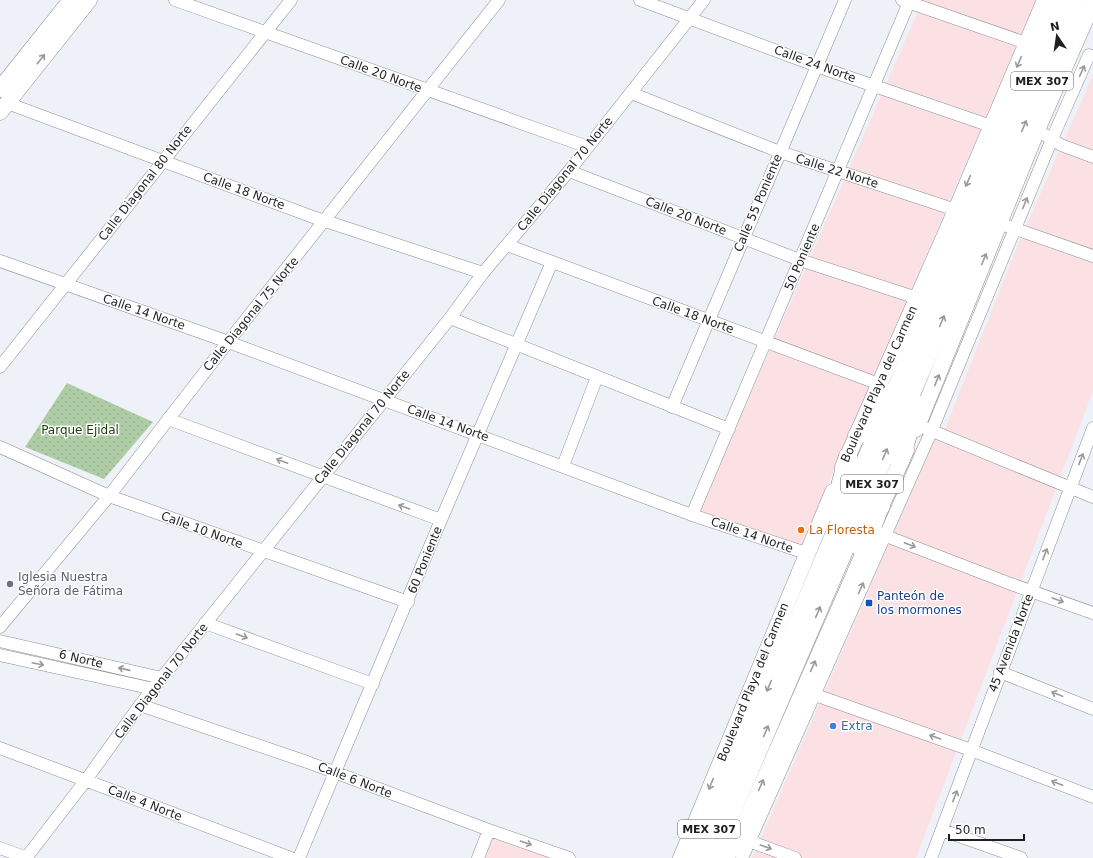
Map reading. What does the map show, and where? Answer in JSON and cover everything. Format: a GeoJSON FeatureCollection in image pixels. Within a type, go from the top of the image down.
{"type":"FeatureCollection","features":[{"type":"Feature","properties":{"kind":"highway","name":"MEX 307"},"geometry":{"type":"LineString","coordinates":[[712,858],[930,350],[1060,0]]}},
{"type":"Feature","properties":{"kind":"highway","name":"MEX 307"},"geometry":{"type":"LineString","coordinates":[[697,858],[735,806],[815,577],[911,354],[1076,0]]}},
{"type":"Feature","properties":{"kind":"highway"},"geometry":{"type":"LineString","coordinates":[[900,461],[915,411],[930,350]]}},
{"type":"Feature","properties":{"kind":"highway"},"geometry":{"type":"LineString","coordinates":[[857,436],[911,354]]}},
{"type":"Feature","properties":{"kind":"highway"},"geometry":{"type":"LineString","coordinates":[[815,577],[848,456]]}},
{"type":"Feature","properties":{"kind":"highway"},"geometry":{"type":"LineString","coordinates":[[826,592],[880,506]]}},
{"type":"Feature","properties":{"kind":"main road","name":"Boulevard Playa del Carmen"},"geometry":{"type":"LineString","coordinates":[[681,858],[806,553],[956,210],[1045,0]]}},
{"type":"Feature","properties":{"kind":"main road"},"geometry":{"type":"LineString","coordinates":[[735,806],[777,748],[808,692],[879,534],[880,506],[900,461],[925,429],[999,221],[1093,2]]}},
{"type":"Feature","properties":{"kind":"main road"},"geometry":{"type":"LineString","coordinates":[[3,107],[8,81],[73,3]]}},
{"type":"Feature","properties":{"kind":"main road"},"geometry":{"type":"LineString","coordinates":[[777,748],[783,769]]}},
{"type":"Feature","properties":{"kind":"main road"},"geometry":{"type":"LineString","coordinates":[[735,806],[768,803]]}},
{"type":"Feature","properties":{"kind":"main road"},"geometry":{"type":"LineString","coordinates":[[726,858],[744,839],[735,806]]}},
{"type":"Feature","properties":{"kind":"street","name":"Calle 20 Norte"},"geometry":{"type":"LineString","coordinates":[[175,0],[588,147]]}},
{"type":"Feature","properties":{"kind":"street","name":"Calle Diagonal 80 Norte"},"geometry":{"type":"LineString","coordinates":[[0,367],[291,0]]}},
{"type":"Feature","properties":{"kind":"street","name":"Calle Diagonal 75 Norte"},"geometry":{"type":"LineString","coordinates":[[0,626],[109,496],[228,342],[326,221],[499,0]]}},
{"type":"Feature","properties":{"kind":"street","name":"Calle 24 Norte"},"geometry":{"type":"LineString","coordinates":[[640,0],[817,66],[992,126]]}},
{"type":"Feature","properties":{"kind":"street","name":"Calle Diagonal 70 Norte"},"geometry":{"type":"LineString","coordinates":[[26,858],[86,780],[140,705],[450,318],[482,273],[569,171],[704,0]]}},
{"type":"Feature","properties":{"kind":"street","name":"Calle 55 Poniente"},"geometry":{"type":"LineString","coordinates":[[672,407],[845,0]]}},
{"type":"Feature","properties":{"kind":"street"},"geometry":{"type":"LineString","coordinates":[[906,1],[1026,43]]}},
{"type":"Feature","properties":{"kind":"street","name":"50 Poniente"},"geometry":{"type":"LineString","coordinates":[[692,515],[839,171],[906,1]]}},
{"type":"Feature","properties":{"kind":"street"},"geometry":{"type":"LineString","coordinates":[[1072,49],[1091,56],[1052,139],[1015,228],[879,534],[1093,613]]}},
{"type":"Feature","properties":{"kind":"street","name":"Calle 22 Norte"},"geometry":{"type":"LineString","coordinates":[[631,92],[780,152],[956,210]]}},
{"type":"Feature","properties":{"kind":"street","name":"Calle 18 Norte"},"geometry":{"type":"LineString","coordinates":[[3,107],[163,160],[326,221],[482,273]]}},
{"type":"Feature","properties":{"kind":"street"},"geometry":{"type":"LineString","coordinates":[[1037,130],[1061,145],[1093,157]]}},
{"type":"Feature","properties":{"kind":"street","name":"Calle 20 Norte"},"geometry":{"type":"LineString","coordinates":[[569,171],[800,260],[917,298]]}},
{"type":"Feature","properties":{"kind":"street"},"geometry":{"type":"LineString","coordinates":[[999,221],[1093,256]]}},
{"type":"Feature","properties":{"kind":"street","name":"Calle 18 Norte"},"geometry":{"type":"LineString","coordinates":[[507,245],[879,384]]}},
{"type":"Feature","properties":{"kind":"street","name":"Calle 14 Norte"},"geometry":{"type":"LineString","coordinates":[[0,261],[228,342],[692,515],[806,553]]}},
{"type":"Feature","properties":{"kind":"street","name":"60 Poniente"},"geometry":{"type":"LineString","coordinates":[[299,858],[408,602],[441,520],[552,262]]}},
{"type":"Feature","properties":{"kind":"street"},"geometry":{"type":"LineString","coordinates":[[450,318],[597,378],[728,429]]}},
{"type":"Feature","properties":{"kind":"street"},"geometry":{"type":"LineString","coordinates":[[563,466],[597,378]]}},
{"type":"Feature","properties":{"kind":"street"},"geometry":{"type":"LineString","coordinates":[[168,419],[441,520]]}},
{"type":"Feature","properties":{"kind":"street","name":"45 Avenida Norte"},"geometry":{"type":"LineString","coordinates":[[931,858],[1093,428]]}},
{"type":"Feature","properties":{"kind":"street"},"geometry":{"type":"LineString","coordinates":[[925,429],[1070,489],[1093,497]]}},
{"type":"Feature","properties":{"kind":"street","name":"Calle 10 Norte"},"geometry":{"type":"LineString","coordinates":[[0,447],[109,496],[262,552],[408,602]]}},
{"type":"Feature","properties":{"kind":"street"},"geometry":{"type":"LineString","coordinates":[[205,623],[373,684]]}},
{"type":"Feature","properties":{"kind":"street","name":"6 Norte"},"geometry":{"type":"LineString","coordinates":[[0,641],[162,678]]}},
{"type":"Feature","properties":{"kind":"street"},"geometry":{"type":"LineString","coordinates":[[0,655],[154,688]]}},
{"type":"Feature","properties":{"kind":"street"},"geometry":{"type":"LineString","coordinates":[[1000,672],[1093,709]]}},
{"type":"Feature","properties":{"kind":"street"},"geometry":{"type":"LineString","coordinates":[[742,858],[744,839],[768,803],[783,769],[808,692],[971,750],[1093,797]]}},
{"type":"Feature","properties":{"kind":"street","name":"Calle 6 Norte"},"geometry":{"type":"LineString","coordinates":[[140,705],[335,772],[489,830],[569,858]]}},
{"type":"Feature","properties":{"kind":"street","name":"Calle 4 Norte"},"geometry":{"type":"LineString","coordinates":[[0,748],[290,858]]}},
{"type":"Feature","properties":{"kind":"street"},"geometry":{"type":"LineString","coordinates":[[478,858],[489,830]]}},
{"type":"Feature","properties":{"kind":"street"},"geometry":{"type":"LineString","coordinates":[[942,830],[1021,858]]}},
{"type":"Feature","properties":{"kind":"street"},"geometry":{"type":"LineString","coordinates":[[744,839],[795,858]]}},
{"type":"Feature","properties":{"kind":"street"},"geometry":{"type":"LineString","coordinates":[[0,848],[26,858]]}},
{"type":"Feature","properties":{"kind":"shaded area"},"geometry":{"type":"Polygon","coordinates":[[[923,0],[1036,0],[799,551],[697,516],[923,0]]]}},
{"type":"Feature","properties":{"kind":"shaded area"},"geometry":{"type":"Polygon","coordinates":[[[1093,75],[1093,391],[916,858],[752,858],[940,427],[945,429],[1019,242],[1093,75]]]}},
{"type":"Feature","properties":{"kind":"shaded area"},"geometry":{"type":"Polygon","coordinates":[[[491,833],[559,858],[481,858],[491,833]]]}},
{"type":"Feature","properties":{"kind":"green space","name":"Parque Ejidal"},"geometry":{"type":"Polygon","coordinates":[[[67,383],[153,422],[104,479],[25,447],[67,383]]]}},
{"type":"Feature","properties":{"kind":"place","name":"La Floresta"},"geometry":{"type":"Point","coordinates":[801,530]}},
{"type":"Feature","properties":{"kind":"place","name":"Iglesia Nuestra Señora de Fátima"},"geometry":{"type":"Point","coordinates":[10,584]}},
{"type":"Feature","properties":{"kind":"place","name":"Panteón de los mormones"},"geometry":{"type":"Point","coordinates":[869,603]}},
{"type":"Feature","properties":{"kind":"place","name":"Extra"},"geometry":{"type":"Point","coordinates":[833,726]}}]}
